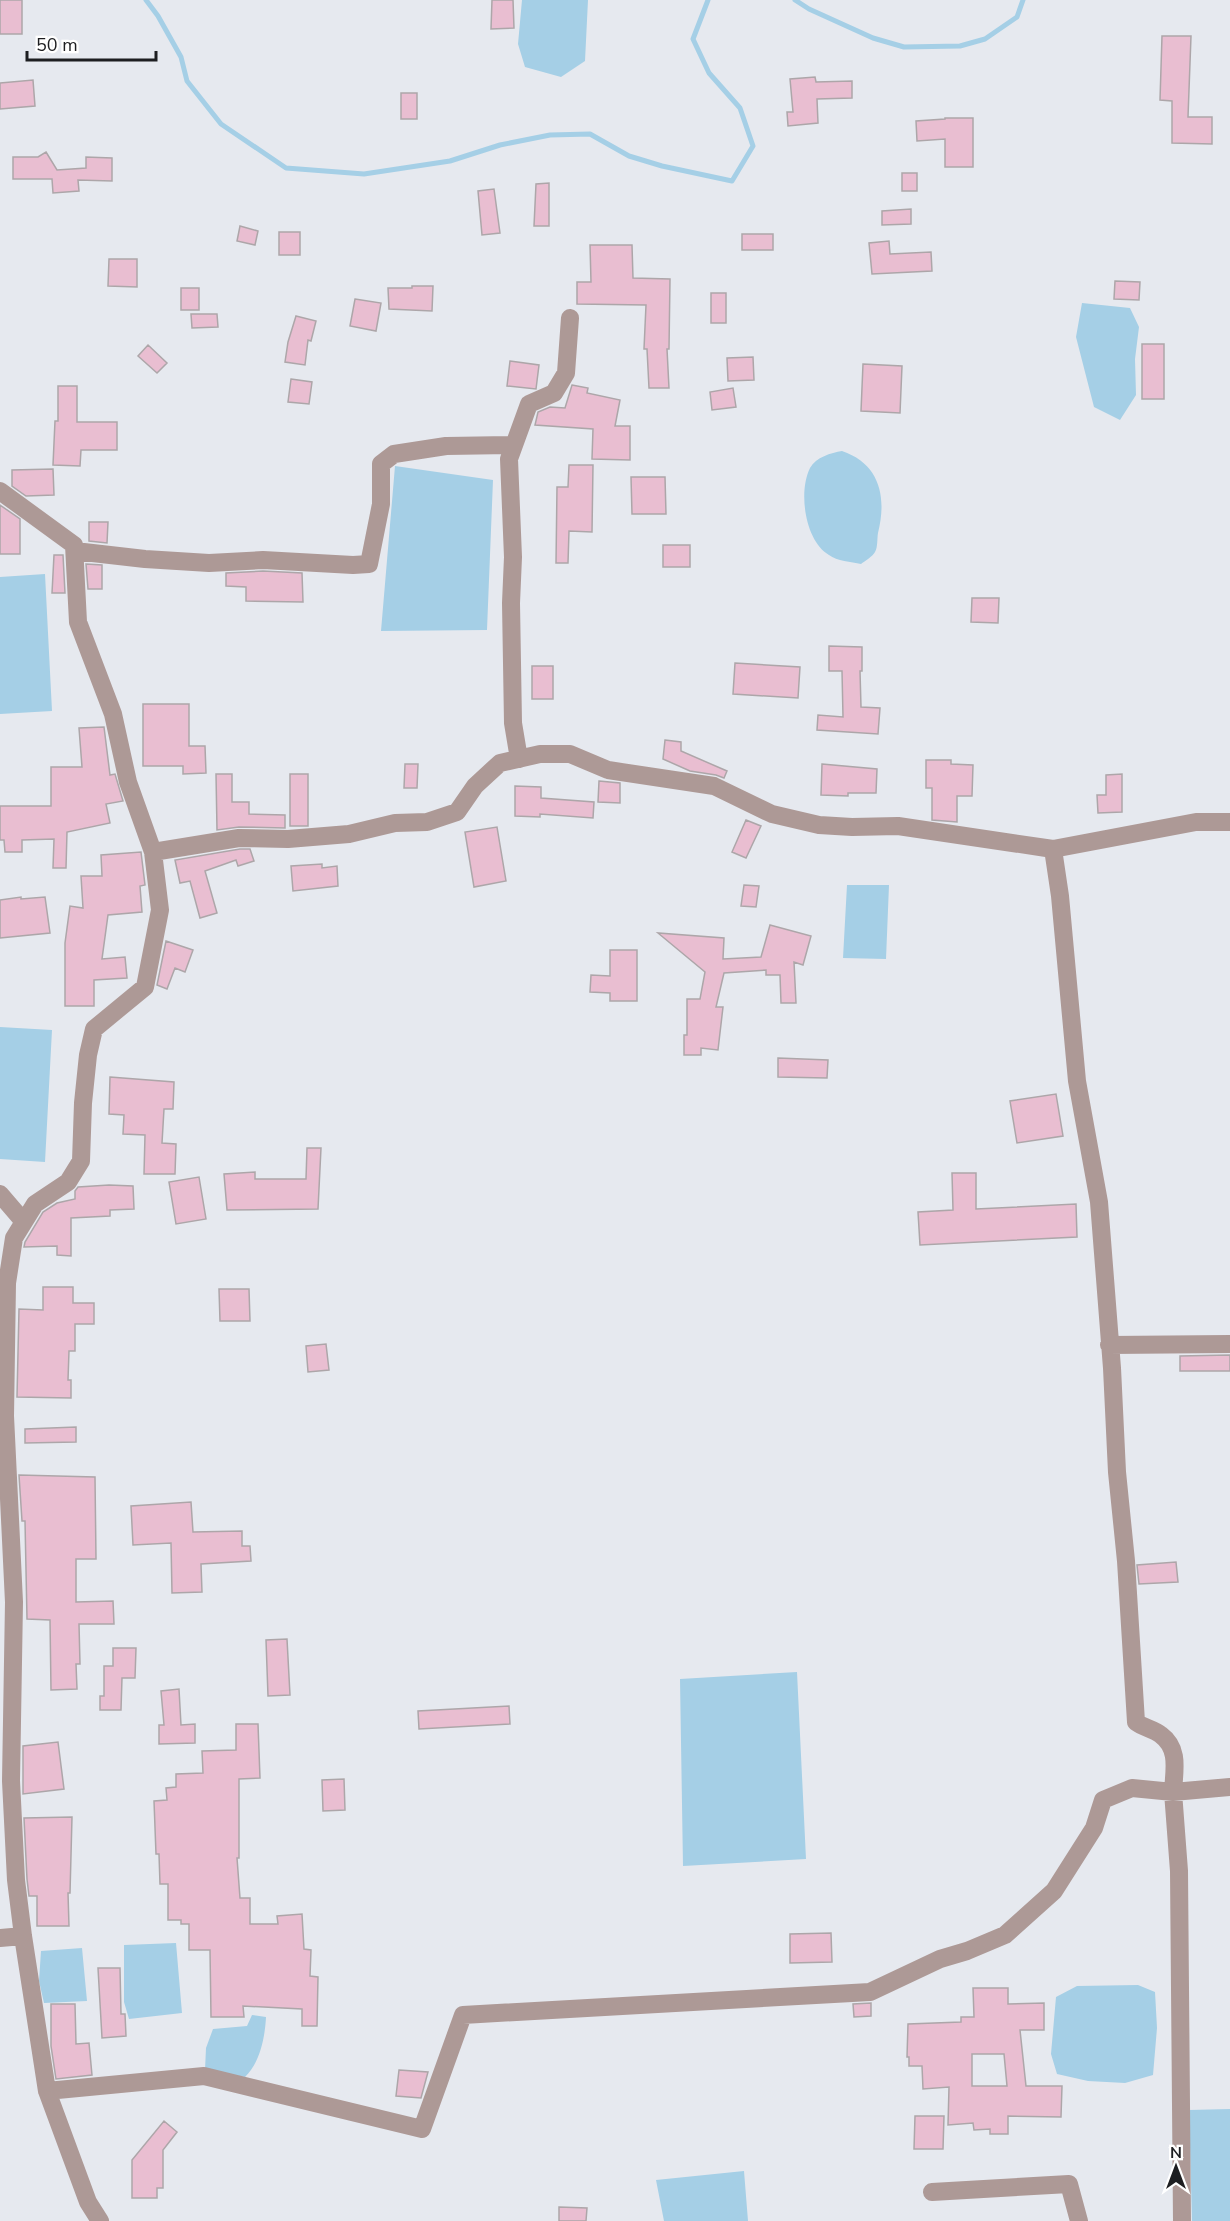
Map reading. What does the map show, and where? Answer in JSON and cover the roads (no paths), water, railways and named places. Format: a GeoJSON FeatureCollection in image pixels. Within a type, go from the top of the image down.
{"type":"FeatureCollection","features":[{"type":"Feature","properties":{"kind":"street"},"geometry":{"type":"LineString","coordinates":[[519,759],[513,723],[513,557],[508,459],[529,404],[554,393],[566,373],[570,318]]}},
{"type":"Feature","properties":{"kind":"street"},"geometry":{"type":"LineString","coordinates":[[75,551],[209,563],[263,560],[369,564],[381,504],[381,464],[394,454],[446,446],[514,445]]}},
{"type":"Feature","properties":{"kind":"street"},"geometry":{"type":"LineString","coordinates":[[0,491],[74,545],[78,622],[113,714],[128,782],[153,852],[160,910],[146,987],[94,1029],[82,1102],[81,1161],[68,1182],[35,1203],[14,1238],[4,1276],[5,1416],[14,1602],[11,1781],[16,1880],[47,2091],[88,2202],[100,2221]]}},
{"type":"Feature","properties":{"kind":"street"},"geometry":{"type":"LineString","coordinates":[[153,852],[239,838],[288,839],[349,834],[395,823],[427,822],[457,812],[475,786],[500,763],[540,754],[570,754],[608,770],[714,786],[772,814],[819,825],[898,826],[1053,849],[1196,822],[1230,822]]}},
{"type":"Feature","properties":{"kind":"street"},"geometry":{"type":"LineString","coordinates":[[1053,849],[1060,896],[1077,1081],[1099,1202],[1136,1722],[1145,1729],[1160,1733],[1172,1746],[1174,1755],[1173,1792],[1179,1870],[1182,2221]]}},
{"type":"Feature","properties":{"kind":"street"},"geometry":{"type":"LineString","coordinates":[[0,1194],[24,1222]]}},
{"type":"Feature","properties":{"kind":"street"},"geometry":{"type":"LineString","coordinates":[[1110,1345],[1230,1344]]}},
{"type":"Feature","properties":{"kind":"street"},"geometry":{"type":"LineString","coordinates":[[47,2091],[204,2076],[422,2129],[463,2015],[870,1992],[940,1959],[967,1951],[1005,1935],[1054,1891],[1094,1828],[1103,1800],[1132,1788],[1173,1792],[1230,1787]]}},
{"type":"Feature","properties":{"kind":"street"},"geometry":{"type":"LineString","coordinates":[[0,1938],[23,1936]]}},
{"type":"Feature","properties":{"kind":"street"},"geometry":{"type":"LineString","coordinates":[[932,2192],[1069,2184],[1079,2221]]}},
{"type":"Feature","properties":{"kind":"water"},"geometry":{"type":"Polygon","coordinates":[[[522,0],[588,0],[585,61],[561,77],[525,67],[518,44],[522,0]]]}},
{"type":"Feature","properties":{"kind":"water"},"geometry":{"type":"Polygon","coordinates":[[[1082,303],[1130,308],[1139,327],[1135,359],[1136,395],[1120,420],[1094,407],[1076,337],[1082,303]]]}},
{"type":"Feature","properties":{"kind":"water"},"geometry":{"type":"Polygon","coordinates":[[[842,451],[865,464],[878,483],[881,495],[881,520],[876,550],[861,564],[836,559],[821,548],[809,528],[806,515],[804,502],[806,478],[810,468],[820,458],[842,451]]]}},
{"type":"Feature","properties":{"kind":"water"},"geometry":{"type":"Polygon","coordinates":[[[395,466],[493,480],[487,630],[381,631],[395,466]]]}},
{"type":"Feature","properties":{"kind":"water"},"geometry":{"type":"Polygon","coordinates":[[[45,574],[52,711],[0,714],[0,577],[45,574]]]}},
{"type":"Feature","properties":{"kind":"water"},"geometry":{"type":"Polygon","coordinates":[[[847,885],[889,885],[886,959],[843,958],[847,885]]]}},
{"type":"Feature","properties":{"kind":"water"},"geometry":{"type":"Polygon","coordinates":[[[0,1027],[52,1030],[45,1162],[0,1159],[0,1027]]]}},
{"type":"Feature","properties":{"kind":"water"},"geometry":{"type":"Polygon","coordinates":[[[797,1672],[806,1859],[683,1866],[680,1679],[797,1672]]]}},
{"type":"Feature","properties":{"kind":"water"},"geometry":{"type":"Polygon","coordinates":[[[176,1943],[182,2013],[129,2019],[124,2002],[124,1945],[176,1943]]]}},
{"type":"Feature","properties":{"kind":"water"},"geometry":{"type":"Polygon","coordinates":[[[82,1948],[87,2001],[44,2003],[39,1981],[41,1951],[82,1948]]]}},
{"type":"Feature","properties":{"kind":"water"},"geometry":{"type":"Polygon","coordinates":[[[1138,1985],[1155,1992],[1157,2028],[1153,2075],[1125,2083],[1088,2081],[1057,2074],[1051,2054],[1056,1997],[1077,1986],[1138,1985]]]}},
{"type":"Feature","properties":{"kind":"water"},"geometry":{"type":"Polygon","coordinates":[[[252,2015],[266,2017],[261,2049],[254,2065],[245,2077],[205,2070],[206,2048],[213,2029],[247,2026],[252,2015]]]}},
{"type":"Feature","properties":{"kind":"water"},"geometry":{"type":"Polygon","coordinates":[[[1230,2109],[1230,2221],[1192,2221],[1189,2110],[1230,2109]]]}},
{"type":"Feature","properties":{"kind":"water"},"geometry":{"type":"Polygon","coordinates":[[[744,2171],[748,2221],[664,2221],[656,2180],[744,2171]]]}},
{"type":"Feature","properties":{"kind":"waterway"},"geometry":{"type":"LineString","coordinates":[[146,0],[158,16],[181,57],[187,81],[221,124],[286,168],[364,174],[450,161],[500,145],[550,135],[590,134],[629,156],[662,166],[732,181],[753,146],[740,108],[709,73],[693,39],[708,0]]}},
{"type":"Feature","properties":{"kind":"waterway"},"geometry":{"type":"LineString","coordinates":[[795,0],[809,9],[873,38],[904,47],[960,46],[985,39],[1017,17],[1023,0]]}}]}
